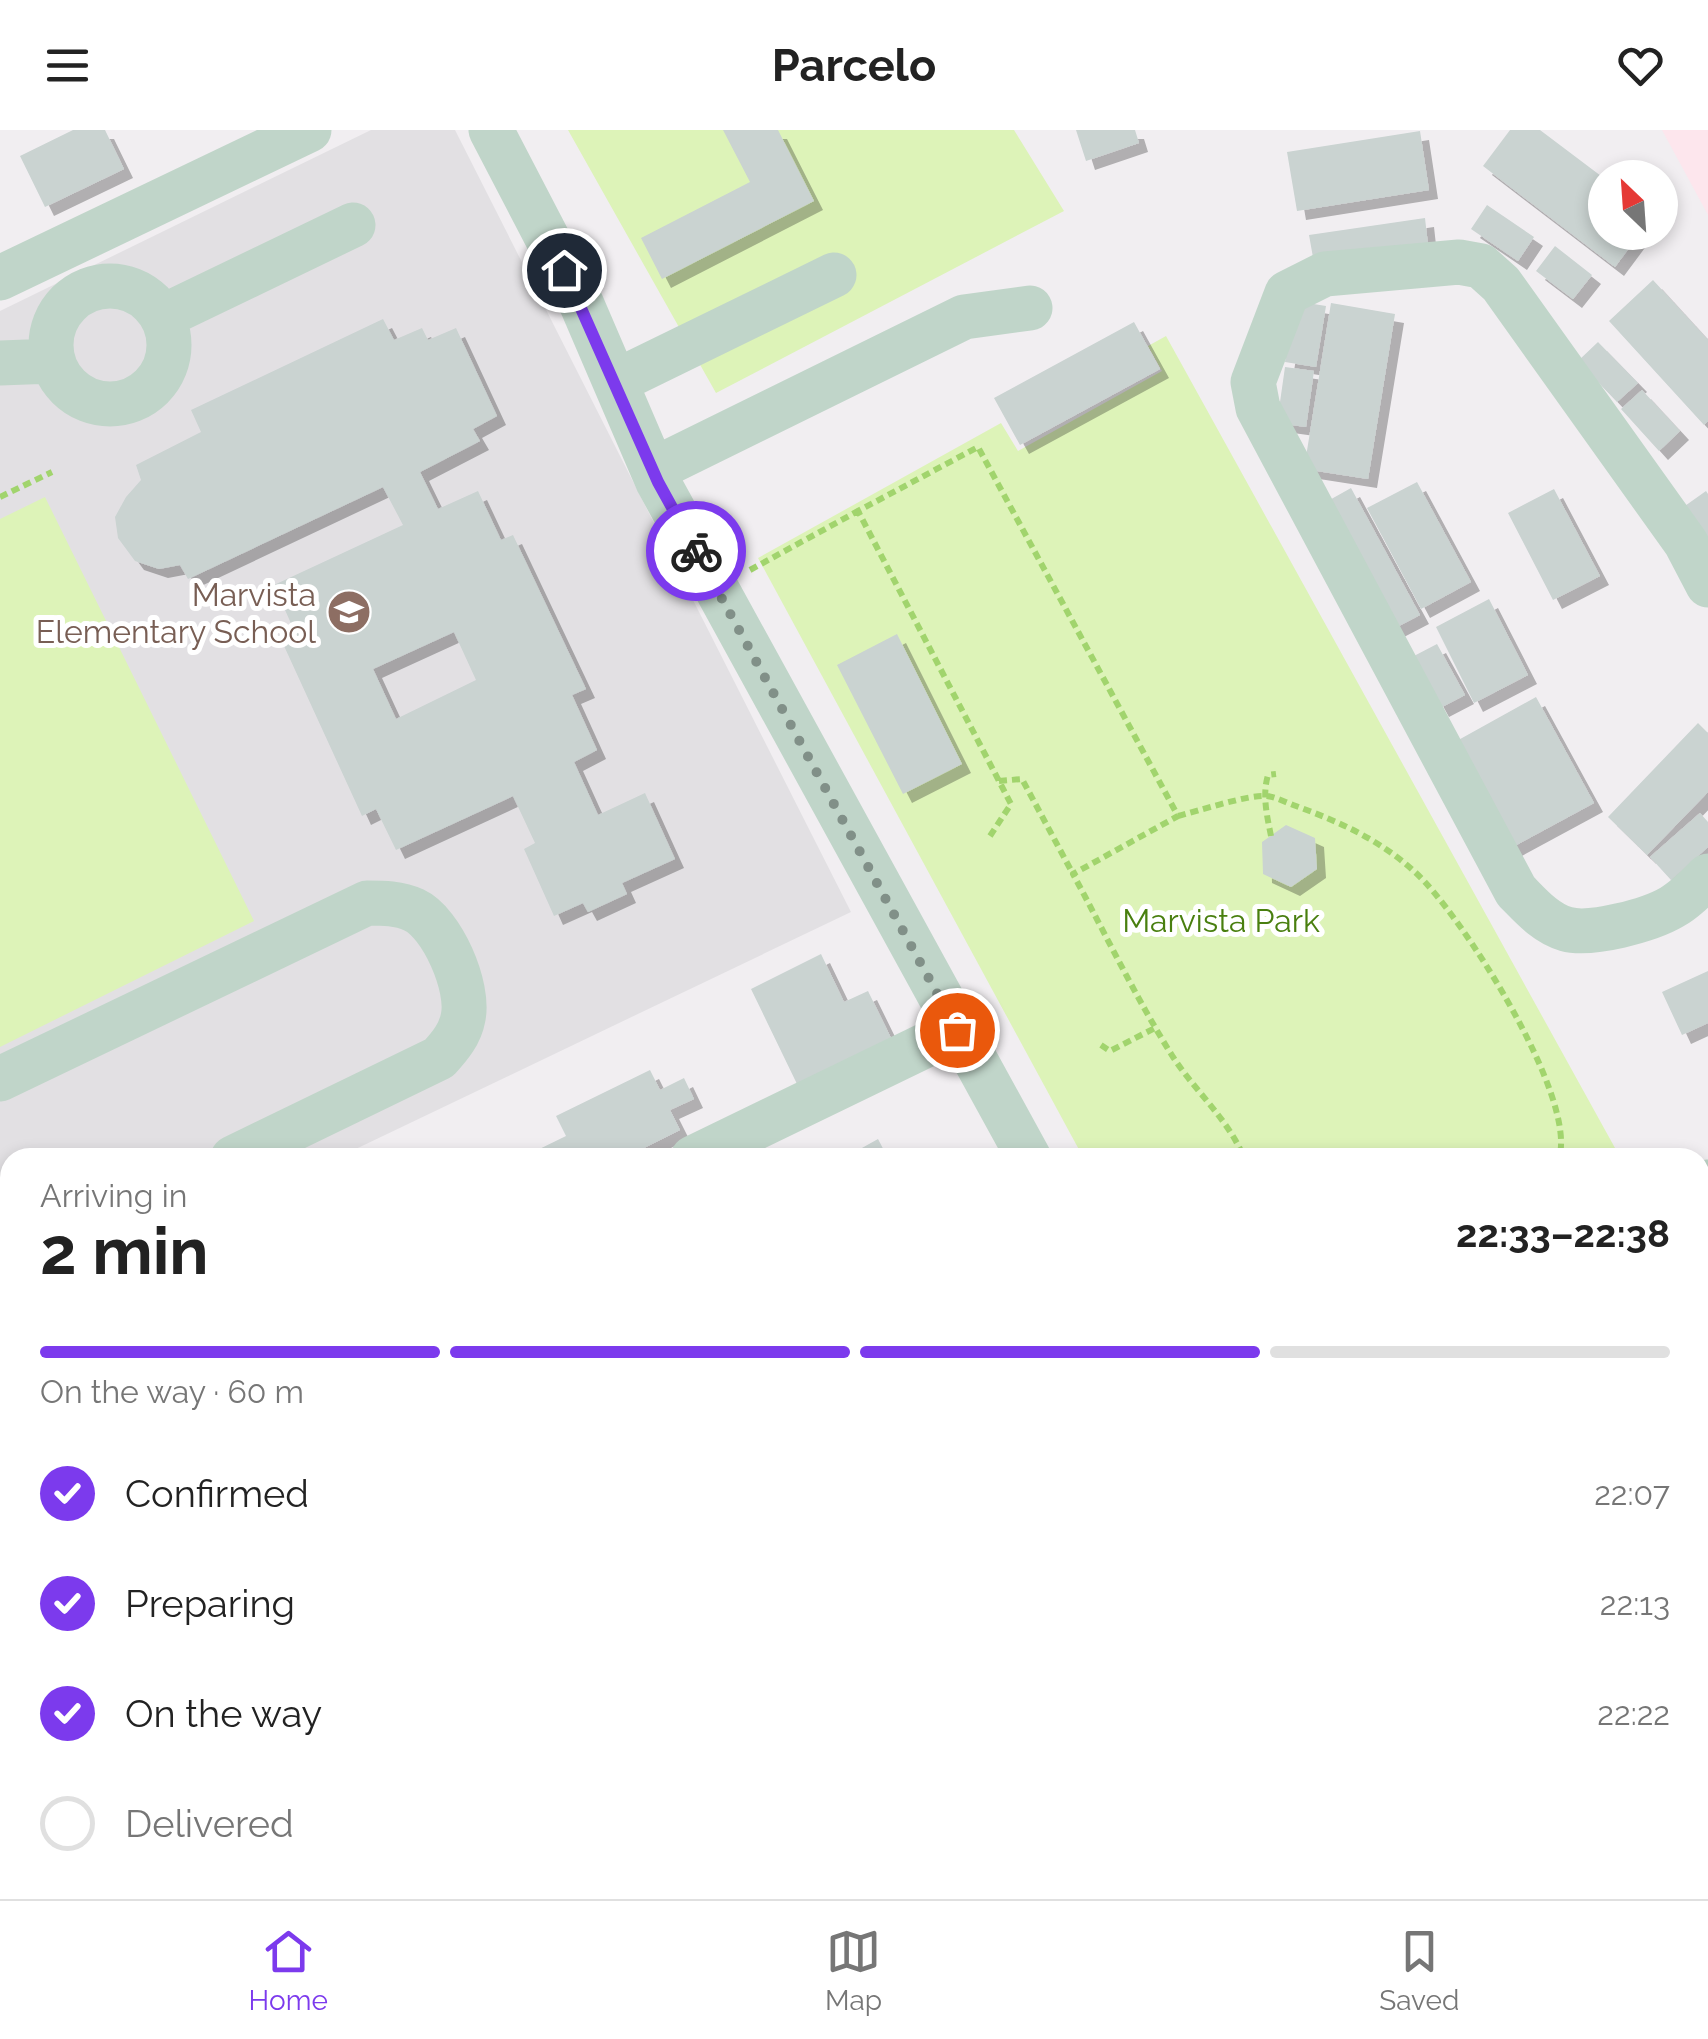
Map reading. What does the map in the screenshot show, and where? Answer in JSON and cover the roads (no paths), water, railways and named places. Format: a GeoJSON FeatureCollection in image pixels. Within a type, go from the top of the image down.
{"type":"FeatureCollection","features":[{"type":"Feature","properties":{"kind":"street"},"geometry":{"type":"LineString","coordinates":[[0,278],[308,130]]}},
{"type":"Feature","properties":{"kind":"street"},"geometry":{"type":"LineString","coordinates":[[491,130],[582,305],[653,470],[1023,1148]]}},
{"type":"Feature","properties":{"kind":"street"},"geometry":{"type":"LineString","coordinates":[[162,317],[353,225]]}},
{"type":"Feature","properties":{"kind":"street"},"geometry":{"type":"LineString","coordinates":[[1708,585],[1686,543],[1532,326],[1501,284],[1481,266],[1459,262],[1326,274],[1287,293],[1253,382],[1258,408],[1516,891],[1544,918],[1566,929],[1594,929],[1670,908],[1708,876]]}},
{"type":"Feature","properties":{"kind":"street"},"geometry":{"type":"LineString","coordinates":[[615,382],[834,275]]}},
{"type":"Feature","properties":{"kind":"street"},"geometry":{"type":"LineString","coordinates":[[111,286],[126,288],[153,304],[162,317],[168,331],[167,362],[161,375],[139,397],[110,404],[94,402],[68,387],[54,360],[54,330],[60,316],[82,294],[111,286]]}},
{"type":"Feature","properties":{"kind":"street"},"geometry":{"type":"LineString","coordinates":[[653,470],[964,317],[1030,308]]}},
{"type":"Feature","properties":{"kind":"street"},"geometry":{"type":"LineString","coordinates":[[0,364],[54,360]]}},
{"type":"Feature","properties":{"kind":"street"},"geometry":{"type":"LineString","coordinates":[[0,1079],[367,904],[391,903],[414,910],[434,924],[464,996],[463,1019],[440,1058],[254,1148]]}},
{"type":"Feature","properties":{"kind":"street"},"geometry":{"type":"LineString","coordinates":[[714,1148],[957,1030]]}},
{"type":"Feature","properties":{"kind":"place","name":"Marvista Elementary School"},"geometry":{"type":"Point","coordinates":[349,612]}},
{"type":"Feature","properties":{"kind":"park label","name":"Marvista Park"},"geometry":{"type":"Point","coordinates":[1221,920]}}]}
